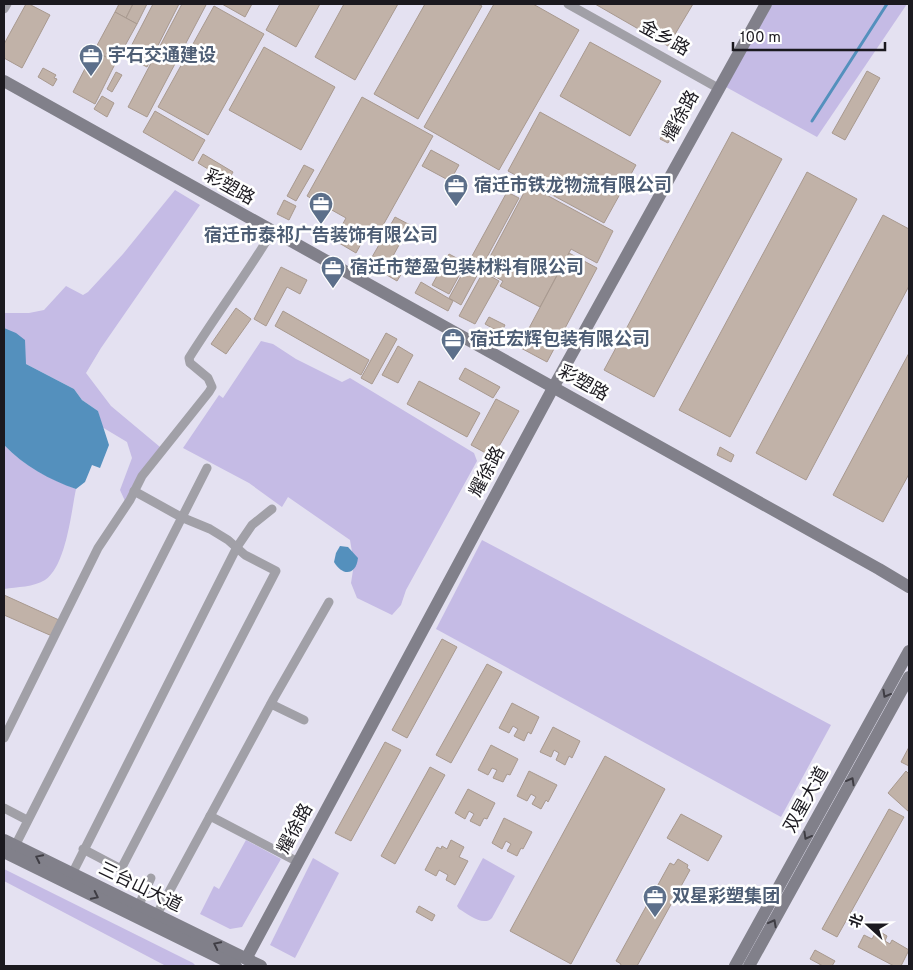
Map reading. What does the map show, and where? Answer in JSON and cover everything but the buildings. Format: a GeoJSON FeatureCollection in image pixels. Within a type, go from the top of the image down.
{"type":"FeatureCollection","features":[{"type":"Feature","properties":{"kind":"street"},"geometry":{"type":"LineString","coordinates":[[4,9],[7,4]]}},
{"type":"Feature","properties":{"kind":"street","name":"金乡路"},"geometry":{"type":"LineString","coordinates":[[568,4],[718,88]]}},
{"type":"Feature","properties":{"kind":"street","name":"耀徐路"},"geometry":{"type":"LineString","coordinates":[[245,964],[553,388],[766,4]]}},
{"type":"Feature","properties":{"kind":"street","name":"彩塑路"},"geometry":{"type":"LineString","coordinates":[[4,81],[909,587]]}},
{"type":"Feature","properties":{"kind":"street"},"geometry":{"type":"LineString","coordinates":[[4,738],[98,548],[142,476],[212,387],[208,378],[190,363],[189,358],[219,310],[247,273],[272,232]]}},
{"type":"Feature","properties":{"kind":"street"},"geometry":{"type":"LineString","coordinates":[[7,846],[27,820],[207,468]]}},
{"type":"Feature","properties":{"kind":"street"},"geometry":{"type":"LineString","coordinates":[[82,849],[121,870],[276,572],[245,555],[228,540],[210,529],[181,517],[134,491]]}},
{"type":"Feature","properties":{"kind":"street"},"geometry":{"type":"LineString","coordinates":[[72,874],[82,849],[183,656],[237,547],[252,525],[272,509]]}},
{"type":"Feature","properties":{"kind":"street"},"geometry":{"type":"LineString","coordinates":[[156,916],[271,704],[329,602]]}},
{"type":"Feature","properties":{"kind":"street","name":"双星大道"},"geometry":{"type":"LineString","coordinates":[[735,966],[909,651]]}},
{"type":"Feature","properties":{"kind":"street","name":"双星大道"},"geometry":{"type":"LineString","coordinates":[[750,966],[909,677]]}},
{"type":"Feature","properties":{"kind":"street"},"geometry":{"type":"LineString","coordinates":[[271,704],[304,720]]}},
{"type":"Feature","properties":{"kind":"street"},"geometry":{"type":"LineString","coordinates":[[4,808],[27,820]]}},
{"type":"Feature","properties":{"kind":"street"},"geometry":{"type":"LineString","coordinates":[[210,816],[298,862]]}},
{"type":"Feature","properties":{"kind":"street","name":"三台山大道"},"geometry":{"type":"LineString","coordinates":[[7,846],[72,874],[156,916],[245,964]]}},
{"type":"Feature","properties":{"kind":"street","name":"三台山大道"},"geometry":{"type":"LineString","coordinates":[[7,846],[245,964]]}},
{"type":"Feature","properties":{"kind":"street"},"geometry":{"type":"LineString","coordinates":[[138,907],[151,878]]}},
{"type":"Feature","properties":{"kind":"shaded area"},"geometry":{"type":"Polygon","coordinates":[[[772,4],[907,4],[817,137],[726,87],[772,4]]]}},
{"type":"Feature","properties":{"kind":"shaded area"},"geometry":{"type":"Polygon","coordinates":[[[175,190],[200,205],[101,348],[86,373],[111,406],[160,447],[125,501],[120,490],[132,458],[127,442],[102,427],[98,411],[82,400],[74,389],[26,364],[4,358],[4,313],[29,313],[44,310],[66,286],[83,295],[88,292],[123,254],[175,190]]]}},
{"type":"Feature","properties":{"kind":"shaded area"},"geometry":{"type":"Polygon","coordinates":[[[261,341],[273,344],[296,359],[342,382],[350,378],[474,453],[477,461],[406,590],[401,605],[392,615],[357,598],[351,583],[354,564],[350,540],[288,497],[282,507],[249,483],[183,448],[219,395],[223,398],[261,341]]]}},
{"type":"Feature","properties":{"kind":"shaded area"},"geometry":{"type":"Polygon","coordinates":[[[4,445],[38,471],[76,489],[70,525],[63,551],[52,573],[45,580],[36,584],[4,589],[4,445]]]}},
{"type":"Feature","properties":{"kind":"shaded area"},"geometry":{"type":"Polygon","coordinates":[[[482,540],[831,725],[781,817],[436,629],[482,540]]]}},
{"type":"Feature","properties":{"kind":"shaded area"},"geometry":{"type":"Polygon","coordinates":[[[246,840],[281,859],[242,927],[230,929],[200,914],[214,886],[219,889],[246,840]]]}},
{"type":"Feature","properties":{"kind":"shaded area"},"geometry":{"type":"Polygon","coordinates":[[[313,858],[339,873],[295,958],[270,945],[313,858]]]}},
{"type":"Feature","properties":{"kind":"shaded area"},"geometry":{"type":"Polygon","coordinates":[[[483,858],[515,876],[492,918],[484,921],[471,916],[457,906],[483,858]]]}},
{"type":"Feature","properties":{"kind":"shaded area"},"geometry":{"type":"Polygon","coordinates":[[[4,869],[196,966],[166,966],[4,881],[4,869]]]}},
{"type":"Feature","properties":{"kind":"water"},"geometry":{"type":"Polygon","coordinates":[[[4,328],[16,333],[25,340],[26,364],[74,389],[82,400],[98,411],[109,445],[100,468],[92,465],[85,482],[76,489],[38,472],[4,445],[4,328]]]}},
{"type":"Feature","properties":{"kind":"water"},"geometry":{"type":"Polygon","coordinates":[[[340,546],[348,547],[358,558],[357,564],[352,571],[345,572],[341,570],[334,562],[340,546]]]}},
{"type":"Feature","properties":{"kind":"waterway"},"geometry":{"type":"LineString","coordinates":[[812,121],[887,4]]}},
{"type":"Feature","properties":{"kind":"place","name":"宇石交通建设"},"geometry":{"type":"Point","coordinates":[91,77]}},
{"type":"Feature","properties":{"kind":"place","name":"宿迁市铁龙物流有限公司"},"geometry":{"type":"Point","coordinates":[456,207]}},
{"type":"Feature","properties":{"kind":"place","name":"宿迁市泰祁广告装饰有限公司"},"geometry":{"type":"Point","coordinates":[321,225]}},
{"type":"Feature","properties":{"kind":"place","name":"宿迁市楚盈包装材料有限公司"},"geometry":{"type":"Point","coordinates":[333,289]}},
{"type":"Feature","properties":{"kind":"place","name":"宿迁宏辉包装有限公司"},"geometry":{"type":"Point","coordinates":[453,361]}},
{"type":"Feature","properties":{"kind":"place","name":"双星彩塑集团"},"geometry":{"type":"Point","coordinates":[655,918]}}]}
